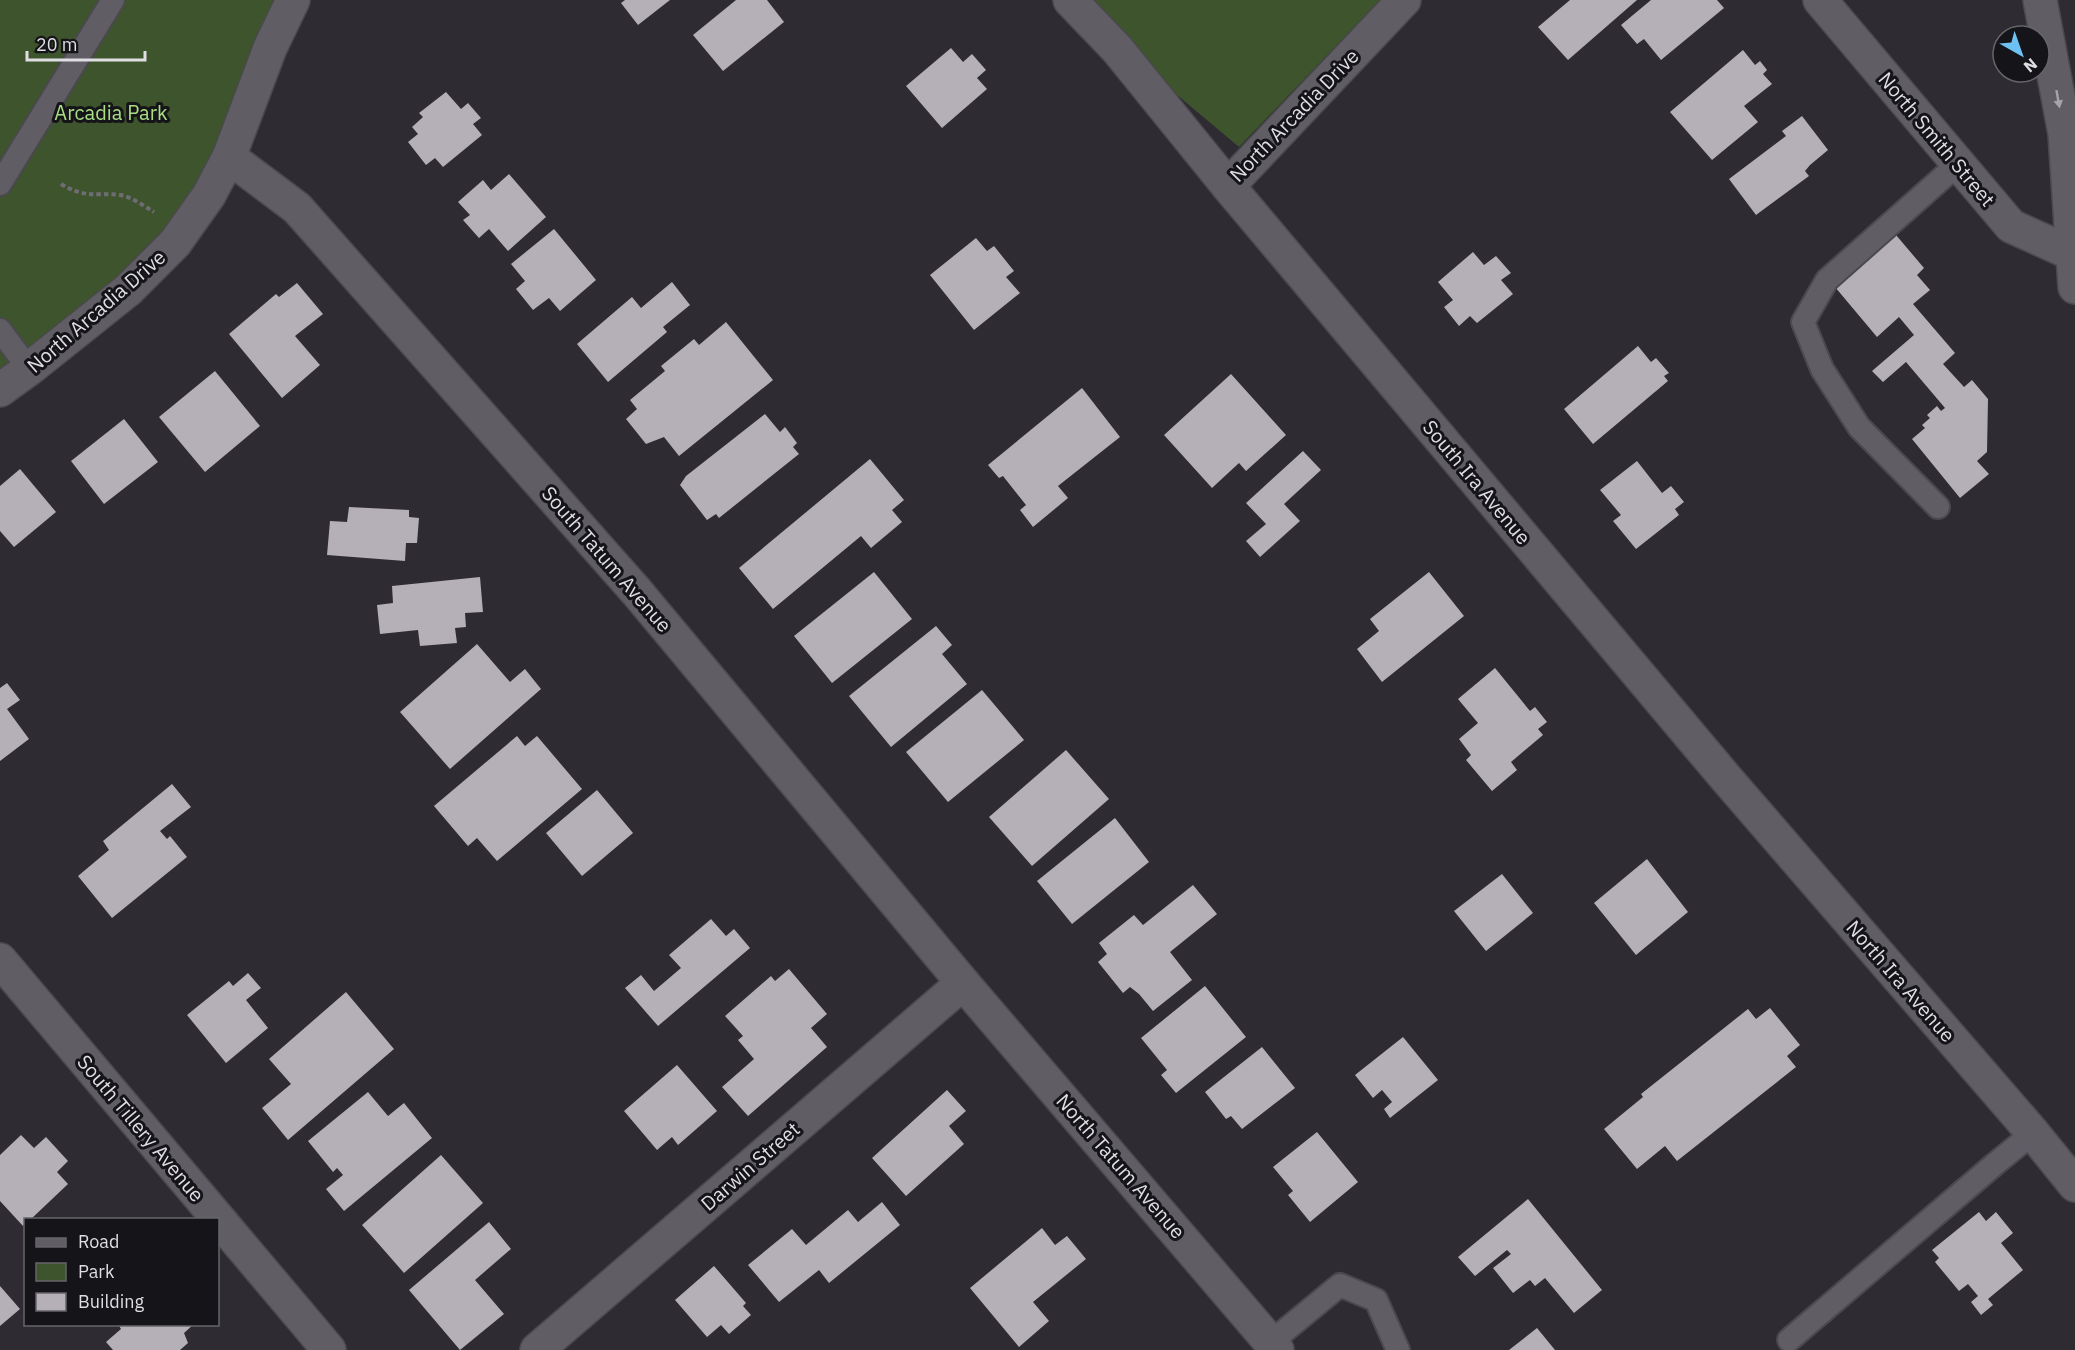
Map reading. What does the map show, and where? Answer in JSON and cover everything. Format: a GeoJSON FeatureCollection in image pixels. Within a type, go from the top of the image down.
{"type":"FeatureCollection","features":[{"type":"Feature","properties":{"kind":"street","name":"North Arcadia Drive"},"geometry":{"type":"LineString","coordinates":[[0,390],[30,369],[128,290],[175,243],[209,195],[229,157],[270,48],[292,0]]}},
{"type":"Feature","properties":{"kind":"street","name":"North Arcadia Drive"},"geometry":{"type":"LineString","coordinates":[[1070,0],[1117,49],[1228,186],[1404,0]]}},
{"type":"Feature","properties":{"kind":"street","name":"North Smith Street"},"geometry":{"type":"LineString","coordinates":[[1820,0],[2011,226],[2073,254]]}},
{"type":"Feature","properties":{"kind":"street"},"geometry":{"type":"LineString","coordinates":[[2040,0],[2065,134],[2075,287]]}},
{"type":"Feature","properties":{"kind":"street","name":"South Tatum Avenue"},"geometry":{"type":"LineString","coordinates":[[229,157],[297,208],[636,591],[963,982]]}},
{"type":"Feature","properties":{"kind":"street","name":"South Ira Avenue"},"geometry":{"type":"LineString","coordinates":[[1228,186],[1725,777]]}},
{"type":"Feature","properties":{"kind":"street","name":"North Ira Avenue"},"geometry":{"type":"LineString","coordinates":[[1725,777],[2033,1133],[2075,1185]]}},
{"type":"Feature","properties":{"kind":"street","name":"South Tillery Avenue"},"geometry":{"type":"LineString","coordinates":[[2,968],[216,1218]]}},
{"type":"Feature","properties":{"kind":"street","name":"North Tatum Avenue"},"geometry":{"type":"LineString","coordinates":[[963,982],[1274,1346]]}},
{"type":"Feature","properties":{"kind":"street","name":"Darwin Street"},"geometry":{"type":"LineString","coordinates":[[537,1350],[963,982]]}},
{"type":"Feature","properties":{"kind":"street","name":"South Tillery Avenue"},"geometry":{"type":"LineString","coordinates":[[219,1221],[329,1350]]}},
{"type":"Feature","properties":{"kind":"lane"},"geometry":{"type":"LineString","coordinates":[[0,184],[113,0]]}},
{"type":"Feature","properties":{"kind":"lane"},"geometry":{"type":"LineString","coordinates":[[1938,507],[1859,427],[1822,369],[1803,322],[1827,280],[1958,164]]}},
{"type":"Feature","properties":{"kind":"lane"},"geometry":{"type":"LineString","coordinates":[[0,330],[30,369]]}},
{"type":"Feature","properties":{"kind":"lane"},"geometry":{"type":"LineString","coordinates":[[1789,1340],[2033,1133]]}},
{"type":"Feature","properties":{"kind":"lane"},"geometry":{"type":"LineString","coordinates":[[1274,1346],[1340,1285],[1376,1300],[1398,1350]]}},
{"type":"Feature","properties":{"kind":"path"},"geometry":{"type":"LineString","coordinates":[[61,184],[74,192],[88,195],[122,195],[160,216]]}},
{"type":"Feature","properties":{"kind":"green space","name":"Arcadia Park"},"geometry":{"type":"Polygon","coordinates":[[[0,0],[283,0],[274,11],[236,88],[219,144],[186,213],[133,267],[0,380],[0,0]]]}},
{"type":"Feature","properties":{"kind":"green space"},"geometry":{"type":"Polygon","coordinates":[[[1061,0],[1380,0],[1239,147],[1061,0]]]}},
{"type":"Feature","properties":{"kind":"building"},"geometry":{"type":"Polygon","coordinates":[[[625,0],[670,0],[638,25],[621,3],[625,0]]]}},
{"type":"Feature","properties":{"kind":"building"},"geometry":{"type":"Polygon","coordinates":[[[736,0],[767,0],[784,22],[723,71],[693,35],[736,0]]]}},
{"type":"Feature","properties":{"kind":"building"},"geometry":{"type":"Polygon","coordinates":[[[1570,0],[1637,0],[1568,60],[1538,27],[1570,0]]]}},
{"type":"Feature","properties":{"kind":"building"},"geometry":{"type":"Polygon","coordinates":[[[1651,0],[1717,0],[1724,8],[1661,60],[1644,39],[1637,44],[1621,25],[1651,0]]]}},
{"type":"Feature","properties":{"kind":"building"},"geometry":{"type":"Polygon","coordinates":[[[951,48],[963,62],[972,54],[986,70],[977,78],[987,89],[942,128],[906,86],[951,48]]]}},
{"type":"Feature","properties":{"kind":"building"},"geometry":{"type":"Polygon","coordinates":[[[1743,50],[1755,65],[1760,61],[1767,70],[1763,74],[1772,84],[1744,106],[1758,122],[1712,160],[1670,112],[1743,50]]]}},
{"type":"Feature","properties":{"kind":"building"},"geometry":{"type":"Polygon","coordinates":[[[446,92],[461,109],[468,103],[481,118],[473,124],[482,135],[443,167],[435,158],[426,165],[408,142],[418,134],[412,127],[423,117],[419,113],[446,92]]]}},
{"type":"Feature","properties":{"kind":"building"},"geometry":{"type":"Polygon","coordinates":[[[1802,116],[1828,150],[1805,171],[1809,176],[1756,215],[1729,179],[1786,136],[1782,131],[1802,116]]]}},
{"type":"Feature","properties":{"kind":"building"},"geometry":{"type":"Polygon","coordinates":[[[509,174],[546,217],[508,251],[489,229],[479,238],[463,220],[470,215],[458,202],[483,180],[491,190],[509,174]]]}},
{"type":"Feature","properties":{"kind":"building"},"geometry":{"type":"Polygon","coordinates":[[[554,229],[596,280],[560,311],[549,298],[533,310],[516,289],[525,281],[511,264],[554,229]]]}},
{"type":"Feature","properties":{"kind":"building"},"geometry":{"type":"Polygon","coordinates":[[[1896,235],[1924,268],[1917,275],[1930,290],[1913,304],[1955,353],[1943,364],[1964,387],[1972,380],[1988,399],[1987,452],[1977,461],[1989,474],[1960,498],[1912,439],[1925,428],[1922,425],[1930,418],[1927,415],[1937,406],[1941,411],[1945,408],[1906,362],[1883,382],[1872,371],[1914,335],[1899,317],[1877,337],[1835,287],[1896,235]]]}},
{"type":"Feature","properties":{"kind":"building"},"geometry":{"type":"Polygon","coordinates":[[[976,238],[987,251],[994,246],[1014,271],[1006,277],[1020,293],[974,330],[930,275],[976,238]]]}},
{"type":"Feature","properties":{"kind":"building"},"geometry":{"type":"Polygon","coordinates":[[[1473,252],[1484,265],[1496,256],[1511,273],[1501,280],[1513,294],[1477,323],[1470,316],[1459,326],[1444,307],[1453,300],[1438,282],[1473,252]]]}},
{"type":"Feature","properties":{"kind":"building"},"geometry":{"type":"Polygon","coordinates":[[[672,282],[690,305],[663,327],[667,332],[608,382],[577,344],[632,297],[641,308],[672,282]]]}},
{"type":"Feature","properties":{"kind":"building"},"geometry":{"type":"Polygon","coordinates":[[[297,283],[323,314],[295,336],[320,365],[282,398],[229,334],[276,294],[279,297],[297,283]]]}},
{"type":"Feature","properties":{"kind":"building"},"geometry":{"type":"Polygon","coordinates":[[[726,322],[773,380],[679,456],[664,437],[646,444],[626,419],[637,409],[630,400],[665,371],[661,366],[694,339],[699,345],[726,322]]]}},
{"type":"Feature","properties":{"kind":"building"},"geometry":{"type":"Polygon","coordinates":[[[1638,346],[1651,362],[1656,358],[1669,373],[1664,376],[1668,381],[1593,444],[1564,409],[1638,346]]]}},
{"type":"Feature","properties":{"kind":"building"},"geometry":{"type":"Polygon","coordinates":[[[215,371],[260,426],[205,472],[159,417],[215,371]]]}},
{"type":"Feature","properties":{"kind":"building"},"geometry":{"type":"Polygon","coordinates":[[[1231,374],[1286,435],[1246,471],[1239,463],[1212,488],[1164,435],[1231,374]]]}},
{"type":"Feature","properties":{"kind":"building"},"geometry":{"type":"Polygon","coordinates":[[[1082,388],[1120,437],[1058,486],[1068,498],[1033,527],[1020,510],[1026,505],[1003,476],[999,478],[988,465],[1082,388]]]}},
{"type":"Feature","properties":{"kind":"building"},"geometry":{"type":"Polygon","coordinates":[[[765,414],[780,432],[785,427],[797,443],[793,447],[799,454],[719,518],[716,514],[707,520],[680,485],[686,476],[765,414]]]}},
{"type":"Feature","properties":{"kind":"building"},"geometry":{"type":"Polygon","coordinates":[[[124,419],[158,462],[104,504],[71,461],[124,419]]]}},
{"type":"Feature","properties":{"kind":"building"},"geometry":{"type":"Polygon","coordinates":[[[1303,451],[1321,470],[1284,504],[1300,521],[1260,557],[1246,541],[1266,524],[1246,503],[1303,451]]]}},
{"type":"Feature","properties":{"kind":"building"},"geometry":{"type":"Polygon","coordinates":[[[870,459],[904,500],[892,510],[902,522],[871,548],[861,536],[773,609],[739,568],[870,459]]]}},
{"type":"Feature","properties":{"kind":"building"},"geometry":{"type":"Polygon","coordinates":[[[1637,461],[1662,493],[1671,486],[1684,502],[1675,509],[1679,515],[1636,549],[1613,521],[1621,515],[1600,490],[1637,461]]]}},
{"type":"Feature","properties":{"kind":"building"},"geometry":{"type":"Polygon","coordinates":[[[20,469],[56,512],[14,547],[0,531],[0,486],[20,469]]]}},
{"type":"Feature","properties":{"kind":"building"},"geometry":{"type":"Polygon","coordinates":[[[349,507],[409,510],[409,517],[419,518],[417,543],[406,543],[405,561],[327,555],[330,521],[347,522],[349,507]]]}},
{"type":"Feature","properties":{"kind":"building"},"geometry":{"type":"Polygon","coordinates":[[[874,572],[912,619],[832,683],[794,636],[874,572]]]}},
{"type":"Feature","properties":{"kind":"building"},"geometry":{"type":"Polygon","coordinates":[[[1429,572],[1464,616],[1382,682],[1357,649],[1379,631],[1370,619],[1429,572]]]}},
{"type":"Feature","properties":{"kind":"building"},"geometry":{"type":"Polygon","coordinates":[[[480,577],[483,612],[465,613],[466,627],[455,628],[457,643],[420,646],[418,630],[380,634],[377,605],[393,603],[392,586],[480,577]]]}},
{"type":"Feature","properties":{"kind":"building"},"geometry":{"type":"Polygon","coordinates":[[[936,626],[952,645],[942,654],[967,684],[891,747],[849,696],[936,626]]]}},
{"type":"Feature","properties":{"kind":"building"},"geometry":{"type":"Polygon","coordinates":[[[477,644],[510,682],[525,669],[541,689],[450,769],[400,712],[477,644]]]}},
{"type":"Feature","properties":{"kind":"building"},"geometry":{"type":"Polygon","coordinates":[[[1495,668],[1530,711],[1535,707],[1547,722],[1538,729],[1543,735],[1511,762],[1517,770],[1492,791],[1466,760],[1471,755],[1459,739],[1478,723],[1458,699],[1495,668]]]}},
{"type":"Feature","properties":{"kind":"building"},"geometry":{"type":"Polygon","coordinates":[[[7,683],[20,700],[7,709],[29,739],[0,761],[0,688],[7,683]]]}},
{"type":"Feature","properties":{"kind":"building"},"geometry":{"type":"Polygon","coordinates":[[[982,690],[1024,740],[948,802],[906,752],[982,690]]]}},
{"type":"Feature","properties":{"kind":"building"},"geometry":{"type":"Polygon","coordinates":[[[517,736],[525,746],[537,736],[582,789],[497,861],[477,838],[468,846],[434,806],[517,736]]]}},
{"type":"Feature","properties":{"kind":"building"},"geometry":{"type":"Polygon","coordinates":[[[1066,750],[1109,799],[1032,866],[989,817],[1066,750]]]}},
{"type":"Feature","properties":{"kind":"building"},"geometry":{"type":"Polygon","coordinates":[[[172,784],[191,807],[160,831],[167,839],[170,836],[187,857],[112,918],[78,876],[109,850],[103,841],[172,784]]]}},
{"type":"Feature","properties":{"kind":"building"},"geometry":{"type":"Polygon","coordinates":[[[597,790],[633,833],[582,876],[546,833],[597,790]]]}},
{"type":"Feature","properties":{"kind":"building"},"geometry":{"type":"Polygon","coordinates":[[[1115,818],[1149,862],[1072,924],[1037,881],[1115,818]]]}},
{"type":"Feature","properties":{"kind":"building"},"geometry":{"type":"Polygon","coordinates":[[[1647,859],[1688,912],[1636,955],[1594,903],[1647,859]]]}},
{"type":"Feature","properties":{"kind":"building"},"geometry":{"type":"Polygon","coordinates":[[[1502,874],[1533,913],[1486,951],[1454,911],[1502,874]]]}},
{"type":"Feature","properties":{"kind":"building"},"geometry":{"type":"Polygon","coordinates":[[[1193,885],[1217,914],[1170,952],[1192,980],[1153,1011],[1130,987],[1123,993],[1098,962],[1107,954],[1099,943],[1134,915],[1143,925],[1193,885]]]}},
{"type":"Feature","properties":{"kind":"building"},"geometry":{"type":"Polygon","coordinates":[[[711,919],[726,936],[734,929],[750,948],[658,1026],[625,988],[641,975],[654,991],[681,968],[669,955],[711,919]]]}},
{"type":"Feature","properties":{"kind":"building"},"geometry":{"type":"Polygon","coordinates":[[[789,969],[827,1014],[811,1028],[827,1047],[748,1116],[722,1087],[754,1059],[738,1040],[743,1036],[725,1016],[771,976],[775,981],[789,969]]]}},
{"type":"Feature","properties":{"kind":"building"},"geometry":{"type":"Polygon","coordinates":[[[248,973],[261,988],[246,1000],[268,1028],[226,1063],[187,1015],[229,981],[233,986],[248,973]]]}},
{"type":"Feature","properties":{"kind":"building"},"geometry":{"type":"Polygon","coordinates":[[[1205,986],[1246,1037],[1176,1093],[1161,1075],[1167,1070],[1141,1038],[1205,986]]]}},
{"type":"Feature","properties":{"kind":"building"},"geometry":{"type":"Polygon","coordinates":[[[346,992],[394,1049],[288,1140],[262,1108],[291,1084],[269,1059],[346,992]]]}},
{"type":"Feature","properties":{"kind":"building"},"geometry":{"type":"Polygon","coordinates":[[[1770,1008],[1800,1045],[1787,1056],[1796,1067],[1677,1161],[1665,1146],[1637,1169],[1604,1129],[1643,1097],[1641,1094],[1748,1009],[1756,1019],[1770,1008]]]}},
{"type":"Feature","properties":{"kind":"building"},"geometry":{"type":"Polygon","coordinates":[[[1403,1037],[1438,1080],[1390,1118],[1384,1109],[1392,1102],[1382,1090],[1373,1098],[1355,1075],[1403,1037]]]}},
{"type":"Feature","properties":{"kind":"building"},"geometry":{"type":"Polygon","coordinates":[[[1262,1047],[1295,1088],[1242,1129],[1231,1116],[1226,1119],[1205,1092],[1262,1047]]]}},
{"type":"Feature","properties":{"kind":"building"},"geometry":{"type":"Polygon","coordinates":[[[677,1065],[717,1111],[678,1145],[672,1137],[657,1150],[624,1111],[677,1065]]]}},
{"type":"Feature","properties":{"kind":"building"},"geometry":{"type":"Polygon","coordinates":[[[947,1090],[966,1111],[949,1126],[964,1144],[906,1196],[872,1158],[947,1090]]]}},
{"type":"Feature","properties":{"kind":"building"},"geometry":{"type":"Polygon","coordinates":[[[368,1092],[388,1116],[404,1103],[432,1138],[344,1211],[326,1189],[343,1175],[337,1168],[333,1172],[308,1141],[368,1092]]]}},
{"type":"Feature","properties":{"kind":"building"},"geometry":{"type":"Polygon","coordinates":[[[1317,1132],[1358,1182],[1310,1222],[1288,1195],[1293,1191],[1273,1167],[1317,1132]]]}},
{"type":"Feature","properties":{"kind":"building"},"geometry":{"type":"Polygon","coordinates":[[[21,1135],[34,1148],[46,1137],[68,1161],[57,1172],[68,1184],[32,1218],[24,1218],[23,1226],[0,1201],[0,1155],[21,1135]]]}},
{"type":"Feature","properties":{"kind":"building"},"geometry":{"type":"Polygon","coordinates":[[[441,1155],[483,1203],[404,1273],[362,1225],[441,1155]]]}},
{"type":"Feature","properties":{"kind":"building"},"geometry":{"type":"Polygon","coordinates":[[[1528,1199],[1602,1290],[1574,1313],[1545,1278],[1535,1286],[1530,1280],[1513,1293],[1493,1268],[1511,1254],[1507,1250],[1475,1276],[1458,1257],[1528,1199]]]}},
{"type":"Feature","properties":{"kind":"building"},"geometry":{"type":"Polygon","coordinates":[[[882,1202],[900,1225],[829,1283],[819,1270],[779,1302],[748,1265],[792,1229],[806,1245],[848,1210],[858,1222],[882,1202]]]}},
{"type":"Feature","properties":{"kind":"building"},"geometry":{"type":"Polygon","coordinates":[[[1979,1212],[1986,1221],[1996,1212],[2013,1233],[2001,1243],[2023,1270],[1988,1299],[1993,1305],[1981,1315],[1971,1302],[1978,1296],[1968,1284],[1959,1291],[1935,1262],[1939,1258],[1932,1250],[1979,1212]]]}},
{"type":"Feature","properties":{"kind":"building"},"geometry":{"type":"Polygon","coordinates":[[[489,1222],[511,1249],[475,1280],[504,1314],[460,1350],[409,1290],[489,1222]]]}},
{"type":"Feature","properties":{"kind":"building"},"geometry":{"type":"Polygon","coordinates":[[[1042,1228],[1055,1245],[1067,1236],[1086,1259],[1033,1302],[1049,1321],[1019,1347],[970,1288],[1042,1228]]]}},
{"type":"Feature","properties":{"kind":"building"},"geometry":{"type":"Polygon","coordinates":[[[714,1266],[746,1303],[743,1306],[751,1315],[729,1334],[721,1325],[707,1337],[675,1300],[714,1266]]]}},
{"type":"Feature","properties":{"kind":"building"},"geometry":{"type":"Polygon","coordinates":[[[0,1286],[20,1309],[0,1326],[0,1286]]]}},
{"type":"Feature","properties":{"kind":"building"},"geometry":{"type":"Polygon","coordinates":[[[119,1326],[192,1326],[184,1333],[188,1343],[180,1350],[113,1350],[106,1342],[121,1329],[119,1326]]]}},
{"type":"Feature","properties":{"kind":"building"},"geometry":{"type":"Polygon","coordinates":[[[1537,1328],[1555,1350],[1509,1350],[1537,1328]]]}}]}
